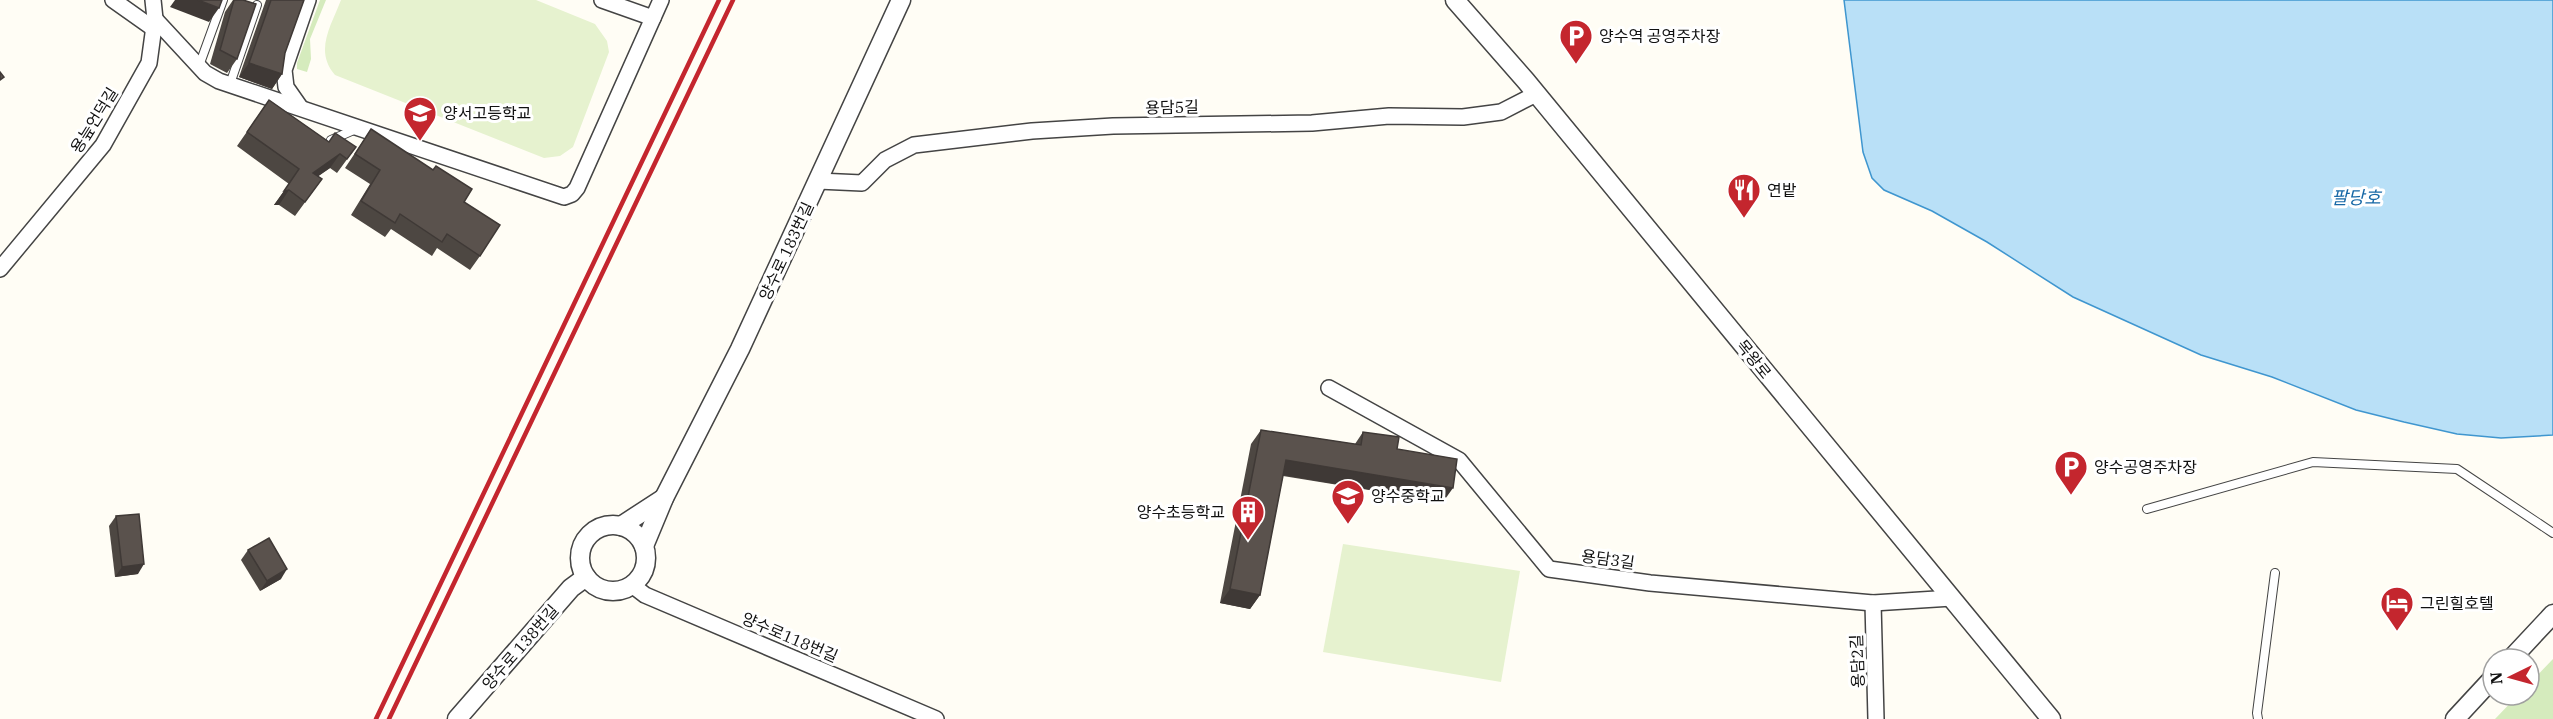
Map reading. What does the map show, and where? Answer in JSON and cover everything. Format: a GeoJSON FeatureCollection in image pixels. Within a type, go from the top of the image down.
{"type":"FeatureCollection","features":[{"type":"Feature","properties":{"kind":"street"},"geometry":{"type":"LineString","coordinates":[[113,0],[155,24],[211,77],[556,195],[573,194],[661,0]]}},
{"type":"Feature","properties":{"kind":"street","name":"용늪언덕길"},"geometry":{"type":"LineString","coordinates":[[0,269],[96,155],[149,63],[155,24],[153,0]]}},
{"type":"Feature","properties":{"kind":"street"},"geometry":{"type":"LineString","coordinates":[[300,107],[286,87],[284,70],[308,0]]}},
{"type":"Feature","properties":{"kind":"street"},"geometry":{"type":"LineString","coordinates":[[602,0],[653,18]]}},
{"type":"Feature","properties":{"kind":"street","name":"양수로 183번길"},"geometry":{"type":"LineString","coordinates":[[632,585],[643,573],[647,562],[644,546],[664,498],[741,350],[901,0]]}},
{"type":"Feature","properties":{"kind":"street","name":"목왕로"},"geometry":{"type":"LineString","coordinates":[[1455,0],[1536,94],[2051,719]]}},
{"type":"Feature","properties":{"kind":"street","name":"용담5길"},"geometry":{"type":"LineString","coordinates":[[818,181],[862,183],[885,160],[914,145],[1032,131],[1113,126],[1312,123],[1389,116],[1463,117],[1501,112],[1536,94]]}},
{"type":"Feature","properties":{"kind":"street","name":"용담3길"},"geometry":{"type":"LineString","coordinates":[[1329,388],[1459,460],[1549,569],[1650,583],[1873,603],[1952,598]]}},
{"type":"Feature","properties":{"kind":"street","name":"양수로 183번길"},"geometry":{"type":"LineString","coordinates":[[586,577],[580,558],[587,537],[604,525],[621,526],[664,498]]}},
{"type":"Feature","properties":{"kind":"street"},"geometry":{"type":"LineString","coordinates":[[621,526],[635,532],[644,546]]}},
{"type":"Feature","properties":{"kind":"street"},"geometry":{"type":"LineString","coordinates":[[586,577],[595,586],[605,591],[617,591],[632,585]]}},
{"type":"Feature","properties":{"kind":"street","name":"양수로 138번길"},"geometry":{"type":"LineString","coordinates":[[457,719],[571,588],[586,577]]}},
{"type":"Feature","properties":{"kind":"street","name":"양수로118번길"},"geometry":{"type":"LineString","coordinates":[[632,585],[645,595],[936,719]]}},
{"type":"Feature","properties":{"kind":"street","name":"용담2길"},"geometry":{"type":"LineString","coordinates":[[1873,603],[1876,719]]}},
{"type":"Feature","properties":{"kind":"street"},"geometry":{"type":"LineString","coordinates":[[2522,647],[2553,614]]}},
{"type":"Feature","properties":{"kind":"street"},"geometry":{"type":"LineString","coordinates":[[2455,719],[2481,691]]}},
{"type":"Feature","properties":{"kind":"lane"},"geometry":{"type":"LineString","coordinates":[[199,66],[223,0]]}},
{"type":"Feature","properties":{"kind":"lane"},"geometry":{"type":"LineString","coordinates":[[230,84],[257,5]]}},
{"type":"Feature","properties":{"kind":"lane"},"geometry":{"type":"LineString","coordinates":[[322,141],[360,127]]}},
{"type":"Feature","properties":{"kind":"lane"},"geometry":{"type":"LineString","coordinates":[[2147,509],[2313,462],[2457,469],[2553,533]]}},
{"type":"Feature","properties":{"kind":"lane"},"geometry":{"type":"LineString","coordinates":[[2258,719],[2275,573]]}},
{"type":"Feature","properties":{"kind":"green space"},"geometry":{"type":"Polygon","coordinates":[[[320,0],[326,0],[310,39],[311,59],[307,72],[297,69],[297,63],[320,0]]]}},
{"type":"Feature","properties":{"kind":"green space"},"geometry":{"type":"Polygon","coordinates":[[[341,0],[536,0],[595,24],[607,41],[609,52],[573,147],[560,156],[544,158],[335,75],[329,66],[325,48],[329,29],[341,0]]]}},
{"type":"Feature","properties":{"kind":"green space"},"geometry":{"type":"Polygon","coordinates":[[[1343,544],[1520,571],[1501,682],[1323,652],[1343,544]]]}},
{"type":"Feature","properties":{"kind":"green space"},"geometry":{"type":"Polygon","coordinates":[[[2553,659],[2553,719],[2495,719],[2506,707],[2541,707],[2541,672],[2553,659]]]}},
{"type":"Feature","properties":{"kind":"water","name":"팔당호"},"geometry":{"type":"Polygon","coordinates":[[[1844,0],[2553,0],[2553,435],[2501,438],[2457,434],[2404,422],[2356,410],[2272,377],[2201,355],[2073,297],[1987,242],[1932,211],[1884,190],[1872,178],[1863,152],[1844,0]]]}},
{"type":"Feature","properties":{"kind":"building"},"geometry":{"type":"Polygon","coordinates":[[[198,0],[222,0],[219,8],[198,0]]]}},
{"type":"Feature","properties":{"kind":"building"},"geometry":{"type":"Polygon","coordinates":[[[234,0],[256,4],[237,59],[220,50],[234,0]]]}},
{"type":"Feature","properties":{"kind":"building"},"geometry":{"type":"Polygon","coordinates":[[[271,0],[304,0],[285,53],[282,74],[249,63],[271,0]]]}},
{"type":"Feature","properties":{"kind":"building"},"geometry":{"type":"Polygon","coordinates":[[[269,100],[329,142],[335,133],[356,147],[347,159],[340,154],[313,173],[322,179],[305,202],[289,190],[284,191],[299,169],[247,132],[269,100]]]}},
{"type":"Feature","properties":{"kind":"building"},"geometry":{"type":"Polygon","coordinates":[[[371,129],[433,170],[436,166],[472,189],[464,202],[500,225],[480,256],[447,234],[442,242],[400,214],[395,223],[361,201],[380,170],[355,154],[371,129]]]}},
{"type":"Feature","properties":{"kind":"building"},"geometry":{"type":"Polygon","coordinates":[[[1261,430],[1361,445],[1363,432],[1399,437],[1397,449],[1457,459],[1453,488],[1286,460],[1260,595],[1230,589],[1261,430]]]}},
{"type":"Feature","properties":{"kind":"building"},"geometry":{"type":"Polygon","coordinates":[[[139,514],[144,564],[122,567],[116,516],[139,514]]]}},
{"type":"Feature","properties":{"kind":"building"},"geometry":{"type":"Polygon","coordinates":[[[269,538],[287,569],[267,581],[248,550],[269,538]]]}},
{"type":"Feature","properties":{"kind":"railway"},"geometry":{"type":"LineString","coordinates":[[376,719],[719,0]]}},
{"type":"Feature","properties":{"kind":"railway"},"geometry":{"type":"LineString","coordinates":[[389,719],[733,0]]}},
{"type":"Feature","properties":{"kind":"place","name":"양수역 공영주차장"},"geometry":{"type":"Point","coordinates":[1576,65]}},
{"type":"Feature","properties":{"kind":"place","name":"양서고등학교"},"geometry":{"type":"Point","coordinates":[420,142]}},
{"type":"Feature","properties":{"kind":"place","name":"연밭"},"geometry":{"type":"Point","coordinates":[1744,219]}},
{"type":"Feature","properties":{"kind":"place","name":"양수공영주차장"},"geometry":{"type":"Point","coordinates":[2071,496]}},
{"type":"Feature","properties":{"kind":"place","name":"양수중학교"},"geometry":{"type":"Point","coordinates":[1348,525]}},
{"type":"Feature","properties":{"kind":"place","name":"양수초등학교"},"geometry":{"type":"Point","coordinates":[1248,541]}},
{"type":"Feature","properties":{"kind":"place","name":"그린힐호텔"},"geometry":{"type":"Point","coordinates":[2397,632]}}]}
